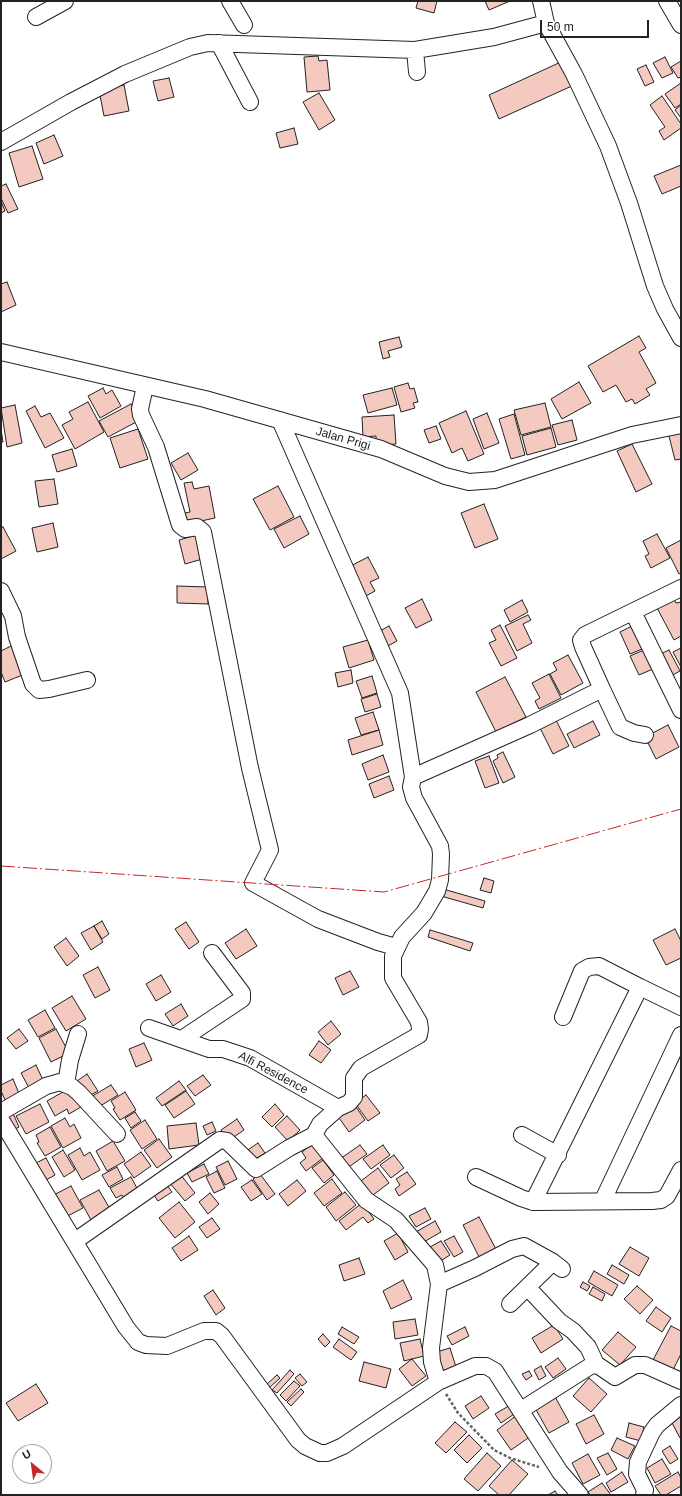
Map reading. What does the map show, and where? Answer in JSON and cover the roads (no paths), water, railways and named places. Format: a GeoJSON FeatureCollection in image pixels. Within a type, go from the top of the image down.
{"type":"FeatureCollection","features":[{"type":"Feature","properties":{"kind":"street"},"geometry":{"type":"LineString","coordinates":[[36,17],[65,1]]}},
{"type":"Feature","properties":{"kind":"street"},"geometry":{"type":"LineString","coordinates":[[230,1],[244,25]]}},
{"type":"Feature","properties":{"kind":"street"},"geometry":{"type":"LineString","coordinates":[[541,1],[546,23],[574,74],[608,146],[629,203],[656,286],[665,309],[681,338]]}},
{"type":"Feature","properties":{"kind":"street"},"geometry":{"type":"LineString","coordinates":[[667,1],[681,25]]}},
{"type":"Feature","properties":{"kind":"street"},"geometry":{"type":"LineString","coordinates":[[1,142],[71,102],[125,74],[190,47],[208,43],[415,50],[494,37],[546,23]]}},
{"type":"Feature","properties":{"kind":"street"},"geometry":{"type":"LineString","coordinates":[[220,43],[250,102]]}},
{"type":"Feature","properties":{"kind":"street"},"geometry":{"type":"LineString","coordinates":[[415,50],[417,72]]}},
{"type":"Feature","properties":{"kind":"street","name":"Jalan Prigi"},"geometry":{"type":"LineString","coordinates":[[1,352],[206,399],[381,449],[439,474],[469,482],[495,480],[632,435],[681,425]]}},
{"type":"Feature","properties":{"kind":"street"},"geometry":{"type":"LineString","coordinates":[[145,386],[140,408],[141,414],[156,447],[180,525],[185,529],[197,527],[203,532],[250,768],[270,850],[253,883],[318,919],[378,942],[396,947]]}},
{"type":"Feature","properties":{"kind":"street"},"geometry":{"type":"LineString","coordinates":[[75,1241],[220,1140],[227,1141],[256,1169],[289,1148],[314,1135],[320,1124],[338,1108],[349,1103],[354,1097],[354,1078],[361,1068],[419,1035],[420,1029],[418,1022],[393,978],[393,956],[396,947],[432,900],[440,880],[440,846],[414,798],[411,787],[413,777],[400,693],[280,420]]}},
{"type":"Feature","properties":{"kind":"street"},"geometry":{"type":"LineString","coordinates":[[646,735],[634,734],[620,728],[590,664],[581,640],[585,635],[680,591]]}},
{"type":"Feature","properties":{"kind":"street"},"geometry":{"type":"LineString","coordinates":[[1,592],[13,616],[33,684],[39,690],[88,680]]}},
{"type":"Feature","properties":{"kind":"street"},"geometry":{"type":"LineString","coordinates":[[633,612],[681,710]]}},
{"type":"Feature","properties":{"kind":"street"},"geometry":{"type":"LineString","coordinates":[[413,777],[530,725],[602,689]]}},
{"type":"Feature","properties":{"kind":"street"},"geometry":{"type":"LineString","coordinates":[[182,1039],[242,999],[242,993],[212,953]]}},
{"type":"Feature","properties":{"kind":"street"},"geometry":{"type":"LineString","coordinates":[[563,1017],[582,972],[589,967],[599,966],[681,1007]]}},
{"type":"Feature","properties":{"kind":"street"},"geometry":{"type":"LineString","coordinates":[[533,1202],[558,1155],[640,987]]}},
{"type":"Feature","properties":{"kind":"street","name":"Alfi Residence"},"geometry":{"type":"LineString","coordinates":[[149,1028],[208,1049],[223,1049],[250,1058],[338,1108]]}},
{"type":"Feature","properties":{"kind":"street"},"geometry":{"type":"LineString","coordinates":[[66,1084],[70,1060],[78,1034]]}},
{"type":"Feature","properties":{"kind":"street"},"geometry":{"type":"LineString","coordinates":[[603,1200],[681,1035]]}},
{"type":"Feature","properties":{"kind":"street"},"geometry":{"type":"LineString","coordinates":[[1,1112],[54,1083],[60,1082],[66,1084],[78,1093],[117,1134]]}},
{"type":"Feature","properties":{"kind":"street"},"geometry":{"type":"LineString","coordinates":[[1,1120],[126,1327],[138,1342],[152,1346],[167,1346],[204,1331],[216,1331],[222,1336],[298,1440],[313,1450],[327,1453],[335,1450],[438,1382],[475,1366],[486,1366],[495,1371],[560,1472],[580,1495]]}},
{"type":"Feature","properties":{"kind":"street"},"geometry":{"type":"LineString","coordinates":[[314,1135],[366,1200],[396,1220],[435,1265],[439,1284],[431,1348],[432,1362],[438,1382]]}},
{"type":"Feature","properties":{"kind":"street"},"geometry":{"type":"LineString","coordinates":[[522,1135],[558,1155]]}},
{"type":"Feature","properties":{"kind":"street"},"geometry":{"type":"LineString","coordinates":[[476,1177],[533,1202],[661,1200],[667,1196],[681,1170]]}},
{"type":"Feature","properties":{"kind":"street"},"geometry":{"type":"LineString","coordinates":[[439,1284],[512,1249],[524,1246],[557,1266],[510,1304]]}},
{"type":"Feature","properties":{"kind":"street"},"geometry":{"type":"LineString","coordinates":[[528,1288],[559,1321],[573,1331],[588,1347],[596,1364],[615,1377],[638,1364],[681,1380]]}},
{"type":"Feature","properties":{"kind":"street"},"geometry":{"type":"LineString","coordinates":[[520,1410],[592,1365],[596,1364]]}},
{"type":"Feature","properties":{"kind":"street"},"geometry":{"type":"LineString","coordinates":[[644,1495],[645,1490],[637,1474],[638,1462],[654,1429],[666,1416],[681,1405]]}}]}
